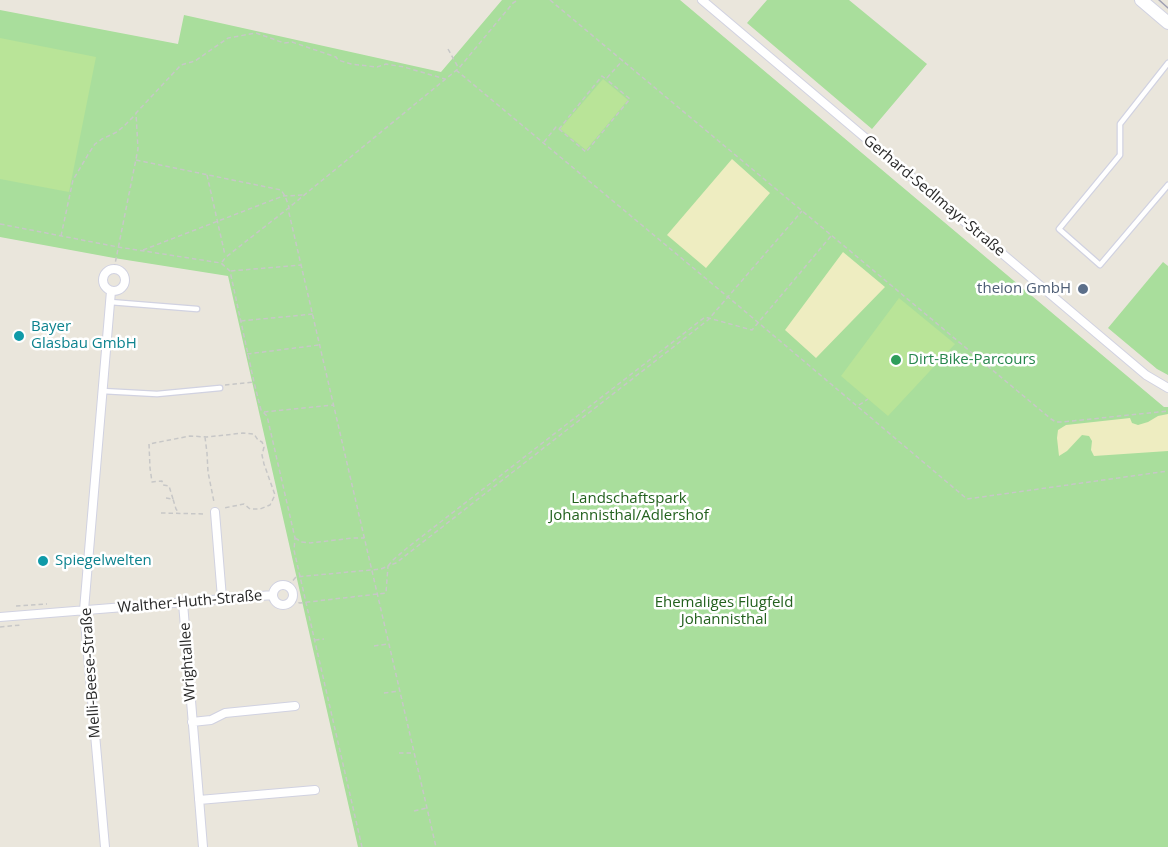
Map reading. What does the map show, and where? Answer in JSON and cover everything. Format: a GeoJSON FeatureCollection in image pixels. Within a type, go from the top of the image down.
{"type":"FeatureCollection","features":[{"type":"Feature","properties":{"kind":"main road"},"geometry":{"type":"LineString","coordinates":[[1141,0],[1168,23]]}},
{"type":"Feature","properties":{"kind":"street","name":"Gerhard-Sedlmayr-Straße"},"geometry":{"type":"LineString","coordinates":[[702,0],[1146,375],[1168,388]]}},
{"type":"Feature","properties":{"kind":"street","name":"Melli-Beese-Straße"},"geometry":{"type":"LineString","coordinates":[[114,269],[124,275],[125,284],[119,290],[111,291],[104,285],[104,277],[109,270],[114,269]]}},
{"type":"Feature","properties":{"kind":"street","name":"Melli-Beese-Straße"},"geometry":{"type":"LineString","coordinates":[[105,847],[84,610],[111,291]]}},
{"type":"Feature","properties":{"kind":"street"},"geometry":{"type":"LineString","coordinates":[[215,512],[222,598]]}},
{"type":"Feature","properties":{"kind":"street","name":"Walther-Huth-Straße"},"geometry":{"type":"LineString","coordinates":[[288,586],[278,586],[273,595],[275,601],[280,605],[286,605],[291,601]]}},
{"type":"Feature","properties":{"kind":"street"},"geometry":{"type":"LineString","coordinates":[[288,586],[293,594],[291,601]]}},
{"type":"Feature","properties":{"kind":"street","name":"Walther-Huth-Straße"},"geometry":{"type":"LineString","coordinates":[[0,617],[273,595]]}},
{"type":"Feature","properties":{"kind":"street","name":"Wrightallee"},"geometry":{"type":"LineString","coordinates":[[183,603],[203,847]]}},
{"type":"Feature","properties":{"kind":"street","name":"Wrightallee"},"geometry":{"type":"LineString","coordinates":[[192,722],[211,720],[225,713],[295,706]]}},
{"type":"Feature","properties":{"kind":"street"},"geometry":{"type":"LineString","coordinates":[[199,800],[315,790]]}},
{"type":"Feature","properties":{"kind":"lane"},"geometry":{"type":"LineString","coordinates":[[1168,63],[1120,124],[1120,156],[1059,229],[1100,265],[1168,185]]}},
{"type":"Feature","properties":{"kind":"lane"},"geometry":{"type":"LineString","coordinates":[[110,302],[197,309]]}},
{"type":"Feature","properties":{"kind":"lane"},"geometry":{"type":"LineString","coordinates":[[102,391],[150,394],[220,388]]}},
{"type":"Feature","properties":{"kind":"path"},"geometry":{"type":"LineString","coordinates":[[221,263],[459,68],[513,3],[518,0]]}},
{"type":"Feature","properties":{"kind":"path"},"geometry":{"type":"LineString","coordinates":[[550,0],[1056,422],[1168,411]]}},
{"type":"Feature","properties":{"kind":"path"},"geometry":{"type":"LineString","coordinates":[[61,237],[73,180],[95,144],[124,126],[181,65],[195,61],[228,38],[256,33],[284,43],[292,42],[351,64],[377,67],[386,64],[445,79]]}},
{"type":"Feature","properties":{"kind":"path"},"geometry":{"type":"LineString","coordinates":[[448,49],[459,68]]}},
{"type":"Feature","properties":{"kind":"path"},"geometry":{"type":"LineString","coordinates":[[606,79],[623,60]]}},
{"type":"Feature","properties":{"kind":"path"},"geometry":{"type":"LineString","coordinates":[[456,70],[967,499],[1168,471]]}},
{"type":"Feature","properties":{"kind":"path"},"geometry":{"type":"LineString","coordinates":[[543,142],[556,127],[558,129],[564,123],[602,76],[630,99],[586,152],[558,129]]}},
{"type":"Feature","properties":{"kind":"path"},"geometry":{"type":"LineString","coordinates":[[114,269],[138,149],[136,113]]}},
{"type":"Feature","properties":{"kind":"path"},"geometry":{"type":"LineString","coordinates":[[136,160],[281,190],[290,207],[289,213],[436,847]]}},
{"type":"Feature","properties":{"kind":"path"},"geometry":{"type":"LineString","coordinates":[[207,174],[226,257]]}},
{"type":"Feature","properties":{"kind":"path"},"geometry":{"type":"LineString","coordinates":[[142,250],[285,196],[304,195]]}},
{"type":"Feature","properties":{"kind":"path"},"geometry":{"type":"LineString","coordinates":[[288,586],[300,577],[372,570],[396,563],[709,319],[802,210]]}},
{"type":"Feature","properties":{"kind":"path"},"geometry":{"type":"LineString","coordinates":[[0,224],[61,237],[221,263],[230,271],[247,354],[261,410],[267,416],[296,538],[294,550],[362,847]]}},
{"type":"Feature","properties":{"kind":"path"},"geometry":{"type":"LineString","coordinates":[[291,601],[300,603],[386,593],[388,566],[400,554],[705,316],[752,330],[831,236]]}},
{"type":"Feature","properties":{"kind":"path"},"geometry":{"type":"LineString","coordinates":[[230,271],[302,264]]}},
{"type":"Feature","properties":{"kind":"path"},"geometry":{"type":"LineString","coordinates":[[240,321],[313,314]]}},
{"type":"Feature","properties":{"kind":"path"},"geometry":{"type":"LineString","coordinates":[[941,333],[945,330]]}},
{"type":"Feature","properties":{"kind":"path"},"geometry":{"type":"LineString","coordinates":[[247,354],[320,345]]}},
{"type":"Feature","properties":{"kind":"path"},"geometry":{"type":"LineString","coordinates":[[220,388],[222,385],[254,382]]}},
{"type":"Feature","properties":{"kind":"path"},"geometry":{"type":"LineString","coordinates":[[857,406],[868,399]]}},
{"type":"Feature","properties":{"kind":"path"},"geometry":{"type":"LineString","coordinates":[[264,412],[334,405]]}},
{"type":"Feature","properties":{"kind":"path"},"geometry":{"type":"LineString","coordinates":[[161,513],[180,514],[210,514],[225,506],[244,504],[250,509],[260,510],[270,506],[274,495],[264,464],[262,442],[254,434],[243,433],[205,437],[190,436],[149,444],[152,482],[162,481],[163,485],[169,486],[176,509],[180,514]]}},
{"type":"Feature","properties":{"kind":"path"},"geometry":{"type":"LineString","coordinates":[[205,437],[215,512]]}},
{"type":"Feature","properties":{"kind":"path"},"geometry":{"type":"LineString","coordinates":[[545,441],[549,444]]}},
{"type":"Feature","properties":{"kind":"path"},"geometry":{"type":"LineString","coordinates":[[166,498],[173,499]]}},
{"type":"Feature","properties":{"kind":"path"},"geometry":{"type":"LineString","coordinates":[[296,538],[310,543],[365,538]]}},
{"type":"Feature","properties":{"kind":"path"},"geometry":{"type":"LineString","coordinates":[[314,640],[324,639]]}},
{"type":"Feature","properties":{"kind":"path"},"geometry":{"type":"LineString","coordinates":[[374,646],[389,644]]}},
{"type":"Feature","properties":{"kind":"path"},"geometry":{"type":"LineString","coordinates":[[384,693],[400,691]]}},
{"type":"Feature","properties":{"kind":"path"},"geometry":{"type":"LineString","coordinates":[[399,753],[414,753]]}},
{"type":"Feature","properties":{"kind":"path"},"geometry":{"type":"LineString","coordinates":[[414,810],[427,808]]}},
{"type":"Feature","properties":{"kind":"green space","name":"Landschaftspark Johannisthal/Adlershof"},"geometry":{"type":"Polygon","coordinates":[[[502,0],[680,0],[1164,407],[1168,407],[1168,847],[358,847],[228,276],[0,237],[0,10],[178,44],[184,15],[441,72],[502,0]]]}},
{"type":"Feature","properties":{"kind":"green space"},"geometry":{"type":"Polygon","coordinates":[[[767,0],[849,0],[927,64],[872,129],[747,23],[767,0]]]}},
{"type":"Feature","properties":{"kind":"green space"},"geometry":{"type":"Polygon","coordinates":[[[0,38],[96,57],[69,192],[0,179],[0,38]]]}},
{"type":"Feature","properties":{"kind":"green space"},"geometry":{"type":"Polygon","coordinates":[[[603,79],[628,100],[586,150],[560,129],[603,79]]]}},
{"type":"Feature","properties":{"kind":"green space"},"geometry":{"type":"Polygon","coordinates":[[[1163,262],[1168,266],[1168,375],[1157,369],[1108,328],[1163,262]]]}},
{"type":"Feature","properties":{"kind":"green space","name":"Dirt-Bike-Parcours"},"geometry":{"type":"Polygon","coordinates":[[[899,298],[955,344],[888,416],[841,376],[899,298]]]}},
{"type":"Feature","properties":{"kind":"sand"},"geometry":{"type":"Polygon","coordinates":[[[732,159],[770,193],[706,268],[667,235],[732,159]]]}},
{"type":"Feature","properties":{"kind":"sand"},"geometry":{"type":"Polygon","coordinates":[[[843,252],[885,287],[816,358],[785,330],[843,252]]]}},
{"type":"Feature","properties":{"kind":"sand"},"geometry":{"type":"Polygon","coordinates":[[[1168,414],[1168,451],[1094,456],[1091,450],[1092,441],[1089,436],[1082,435],[1059,456],[1058,430],[1066,425],[1130,418],[1132,423],[1138,425],[1168,414]]]}},
{"type":"Feature","properties":{"kind":"tram line"},"geometry":{"type":"LineString","coordinates":[[1159,0],[1168,8]]}},
{"type":"Feature","properties":{"kind":"place","name":"theion GmbH"},"geometry":{"type":"Point","coordinates":[1083,289]}},
{"type":"Feature","properties":{"kind":"place","name":"Bayer Glasbau GmbH"},"geometry":{"type":"Point","coordinates":[19,336]}},
{"type":"Feature","properties":{"kind":"place","name":"Dirt-Bike-Parcours"},"geometry":{"type":"Point","coordinates":[896,360]}},
{"type":"Feature","properties":{"kind":"place","name":"Spiegelwelten"},"geometry":{"type":"Point","coordinates":[43,561]}},
{"type":"Feature","properties":{"kind":"park label","name":"Ehemaliges Flugfeld Johannisthal"},"geometry":{"type":"Point","coordinates":[724,612]}}]}
